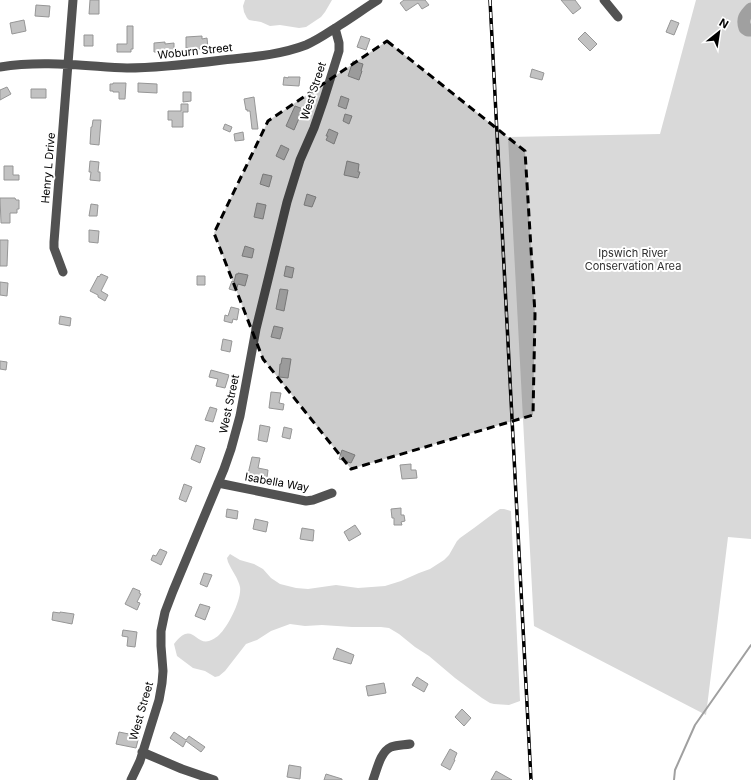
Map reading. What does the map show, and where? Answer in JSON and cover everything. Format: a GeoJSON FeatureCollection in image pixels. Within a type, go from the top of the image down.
{"type":"FeatureCollection","features":[{"type":"Feature","properties":{"kind":"street","name":"Henry L Drive"},"geometry":{"type":"LineString","coordinates":[[63,272],[54,248],[54,242],[73,0]]}},
{"type":"Feature","properties":{"kind":"street","name":"Woburn Street"},"geometry":{"type":"LineString","coordinates":[[0,67],[30,64],[127,68],[155,67],[204,63],[273,54],[292,49],[320,38],[365,4],[378,0]]}},
{"type":"Feature","properties":{"kind":"street"},"geometry":{"type":"LineString","coordinates":[[604,0],[618,17]]}},
{"type":"Feature","properties":{"kind":"street","name":"West Street"},"geometry":{"type":"LineString","coordinates":[[131,780],[138,765],[157,706],[162,683],[163,671],[161,646],[165,612],[231,449],[240,416],[256,329],[291,186],[300,160],[314,128],[339,51],[339,43],[335,28]]}},
{"type":"Feature","properties":{"kind":"street","name":"Isabella Way"},"geometry":{"type":"LineString","coordinates":[[218,483],[306,501],[332,494]]}},
{"type":"Feature","properties":{"kind":"street"},"geometry":{"type":"LineString","coordinates":[[373,780],[381,760],[388,749],[410,744]]}},
{"type":"Feature","properties":{"kind":"street"},"geometry":{"type":"LineString","coordinates":[[142,752],[182,769],[214,780]]}},
{"type":"Feature","properties":{"kind":"highlighted area"},"geometry":{"type":"Polygon","coordinates":[[[387,41],[525,151],[535,314],[533,415],[351,469],[263,359],[214,233],[268,121],[387,41]]]}},
{"type":"Feature","properties":{"kind":"green space"},"geometry":{"type":"Polygon","coordinates":[[[245,0],[332,0],[321,17],[306,27],[299,28],[280,25],[270,26],[261,22],[249,20],[244,12],[243,6],[245,0]]]}},
{"type":"Feature","properties":{"kind":"green space","name":"Ipswich River Conservation Area"},"geometry":{"type":"Polygon","coordinates":[[[696,0],[751,0],[751,539],[728,537],[706,715],[534,626],[508,137],[660,134],[696,0]]]}},
{"type":"Feature","properties":{"kind":"green space"},"geometry":{"type":"Polygon","coordinates":[[[500,509],[511,511],[520,701],[509,705],[490,703],[455,678],[429,656],[389,628],[322,625],[305,626],[290,624],[271,631],[257,640],[246,644],[225,671],[219,676],[215,677],[205,671],[193,668],[177,656],[174,644],[180,637],[185,634],[189,634],[200,640],[209,641],[223,631],[230,619],[237,605],[240,587],[228,562],[227,558],[230,554],[240,560],[254,564],[263,569],[271,578],[280,584],[296,588],[308,589],[336,585],[358,588],[385,586],[430,569],[444,560],[460,538],[500,509]]]}},
{"type":"Feature","properties":{"kind":"building"},"geometry":{"type":"Polygon","coordinates":[[[90,0],[99,0],[99,14],[89,14],[90,0]]]}},
{"type":"Feature","properties":{"kind":"building"},"geometry":{"type":"Polygon","coordinates":[[[404,0],[425,0],[429,5],[422,9],[418,3],[406,11],[400,3],[404,0]]]}},
{"type":"Feature","properties":{"kind":"building"},"geometry":{"type":"Polygon","coordinates":[[[561,0],[575,0],[581,8],[573,14],[561,0]]]}},
{"type":"Feature","properties":{"kind":"building"},"geometry":{"type":"Polygon","coordinates":[[[36,5],[50,6],[49,17],[35,16],[36,5]]]}},
{"type":"Feature","properties":{"kind":"building"},"geometry":{"type":"Polygon","coordinates":[[[24,20],[26,31],[12,34],[10,23],[24,20]]]}},
{"type":"Feature","properties":{"kind":"building"},"geometry":{"type":"Polygon","coordinates":[[[671,20],[679,23],[674,35],[666,32],[671,20]]]}},
{"type":"Feature","properties":{"kind":"building"},"geometry":{"type":"Polygon","coordinates":[[[127,26],[133,26],[133,49],[131,49],[131,52],[117,52],[117,44],[127,44],[127,26]]]}},
{"type":"Feature","properties":{"kind":"building"},"geometry":{"type":"Polygon","coordinates":[[[585,32],[597,44],[590,51],[578,39],[585,32]]]}},
{"type":"Feature","properties":{"kind":"building"},"geometry":{"type":"Polygon","coordinates":[[[84,35],[93,35],[93,46],[84,46],[84,35]]]}},
{"type":"Feature","properties":{"kind":"building"},"geometry":{"type":"Polygon","coordinates":[[[202,36],[202,39],[207,38],[208,48],[186,48],[186,37],[202,36]]]}},
{"type":"Feature","properties":{"kind":"building"},"geometry":{"type":"Polygon","coordinates":[[[361,36],[370,39],[366,50],[357,47],[361,36]]]}},
{"type":"Feature","properties":{"kind":"building"},"geometry":{"type":"Polygon","coordinates":[[[165,42],[165,44],[174,43],[174,51],[154,52],[154,43],[165,42]]]}},
{"type":"Feature","properties":{"kind":"building"},"geometry":{"type":"Polygon","coordinates":[[[353,61],[363,64],[359,80],[348,76],[353,61]]]}},
{"type":"Feature","properties":{"kind":"building"},"geometry":{"type":"Polygon","coordinates":[[[532,69],[544,73],[542,80],[530,77],[532,69]]]}},
{"type":"Feature","properties":{"kind":"building"},"geometry":{"type":"Polygon","coordinates":[[[284,77],[300,77],[299,86],[283,85],[284,77]]]}},
{"type":"Feature","properties":{"kind":"building"},"geometry":{"type":"Polygon","coordinates":[[[126,83],[125,99],[119,99],[119,92],[110,91],[110,84],[126,83]]]}},
{"type":"Feature","properties":{"kind":"building"},"geometry":{"type":"Polygon","coordinates":[[[138,83],[157,84],[157,93],[138,92],[138,83]]]}},
{"type":"Feature","properties":{"kind":"building"},"geometry":{"type":"Polygon","coordinates":[[[7,87],[11,94],[0,100],[0,90],[7,87]]]}},
{"type":"Feature","properties":{"kind":"building"},"geometry":{"type":"Polygon","coordinates":[[[31,89],[46,89],[46,98],[31,98],[31,89]]]}},
{"type":"Feature","properties":{"kind":"building"},"geometry":{"type":"Polygon","coordinates":[[[183,92],[191,92],[191,101],[183,102],[183,92]]]}},
{"type":"Feature","properties":{"kind":"building"},"geometry":{"type":"Polygon","coordinates":[[[341,96],[349,99],[346,109],[338,106],[341,96]]]}},
{"type":"Feature","properties":{"kind":"building"},"geometry":{"type":"Polygon","coordinates":[[[254,97],[258,129],[252,129],[250,111],[247,111],[247,109],[246,110],[244,99],[254,97]]]}},
{"type":"Feature","properties":{"kind":"building"},"geometry":{"type":"Polygon","coordinates":[[[181,104],[188,104],[188,112],[183,112],[183,127],[172,127],[172,120],[168,120],[168,111],[181,111],[181,104]]]}},
{"type":"Feature","properties":{"kind":"building"},"geometry":{"type":"Polygon","coordinates":[[[295,106],[303,109],[294,130],[286,126],[295,106]]]}},
{"type":"Feature","properties":{"kind":"building"},"geometry":{"type":"Polygon","coordinates":[[[345,114],[352,116],[349,124],[343,121],[345,114]]]}},
{"type":"Feature","properties":{"kind":"building"},"geometry":{"type":"Polygon","coordinates":[[[93,120],[101,120],[99,145],[90,144],[93,120]]]}},
{"type":"Feature","properties":{"kind":"building"},"geometry":{"type":"Polygon","coordinates":[[[225,124],[232,127],[230,132],[223,129],[225,124]]]}},
{"type":"Feature","properties":{"kind":"building"},"geometry":{"type":"Polygon","coordinates":[[[329,129],[338,133],[334,144],[326,140],[329,129]]]}},
{"type":"Feature","properties":{"kind":"building"},"geometry":{"type":"Polygon","coordinates":[[[243,132],[244,140],[235,141],[234,134],[243,132]]]}},
{"type":"Feature","properties":{"kind":"building"},"geometry":{"type":"Polygon","coordinates":[[[281,145],[289,149],[284,160],[276,156],[281,145]]]}},
{"type":"Feature","properties":{"kind":"building"},"geometry":{"type":"Polygon","coordinates":[[[90,161],[99,162],[98,172],[100,172],[100,181],[90,180],[90,161]]]}},
{"type":"Feature","properties":{"kind":"building"},"geometry":{"type":"Polygon","coordinates":[[[347,161],[359,164],[358,172],[360,172],[358,178],[344,175],[347,161]]]}},
{"type":"Feature","properties":{"kind":"building"},"geometry":{"type":"Polygon","coordinates":[[[4,166],[13,166],[13,175],[19,175],[19,180],[4,180],[4,166]]]}},
{"type":"Feature","properties":{"kind":"building"},"geometry":{"type":"Polygon","coordinates":[[[263,174],[272,176],[269,187],[260,184],[263,174]]]}},
{"type":"Feature","properties":{"kind":"building"},"geometry":{"type":"Polygon","coordinates":[[[307,194],[316,197],[312,207],[304,205],[307,194]]]}},
{"type":"Feature","properties":{"kind":"building"},"geometry":{"type":"Polygon","coordinates":[[[0,198],[15,198],[16,200],[19,200],[19,209],[17,209],[17,213],[10,213],[10,223],[1,223],[0,198]]]}},
{"type":"Feature","properties":{"kind":"building"},"geometry":{"type":"Polygon","coordinates":[[[257,203],[266,205],[263,219],[254,217],[257,203]]]}},
{"type":"Feature","properties":{"kind":"building"},"geometry":{"type":"Polygon","coordinates":[[[91,204],[98,205],[97,216],[89,216],[91,204]]]}},
{"type":"Feature","properties":{"kind":"building"},"geometry":{"type":"Polygon","coordinates":[[[89,230],[99,231],[98,243],[89,242],[89,230]]]}},
{"type":"Feature","properties":{"kind":"building"},"geometry":{"type":"Polygon","coordinates":[[[0,240],[8,240],[7,266],[0,266],[0,240]]]}},
{"type":"Feature","properties":{"kind":"building"},"geometry":{"type":"Polygon","coordinates":[[[245,246],[254,249],[252,258],[242,256],[245,246]]]}},
{"type":"Feature","properties":{"kind":"building"},"geometry":{"type":"Polygon","coordinates":[[[286,266],[294,268],[292,278],[284,276],[286,266]]]}},
{"type":"Feature","properties":{"kind":"building"},"geometry":{"type":"Polygon","coordinates":[[[101,274],[108,277],[101,291],[108,295],[105,301],[90,291],[98,276],[99,277],[101,274]]]}},
{"type":"Feature","properties":{"kind":"building"},"geometry":{"type":"Polygon","coordinates":[[[236,274],[248,275],[245,286],[238,284],[236,291],[229,289],[232,281],[234,282],[236,274]]]}},
{"type":"Feature","properties":{"kind":"building"},"geometry":{"type":"Polygon","coordinates":[[[197,276],[205,276],[205,285],[197,285],[197,276]]]}},
{"type":"Feature","properties":{"kind":"building"},"geometry":{"type":"Polygon","coordinates":[[[0,282],[8,283],[7,296],[0,295],[0,282]]]}},
{"type":"Feature","properties":{"kind":"building"},"geometry":{"type":"Polygon","coordinates":[[[280,289],[288,290],[284,311],[276,309],[280,289]]]}},
{"type":"Feature","properties":{"kind":"building"},"geometry":{"type":"Polygon","coordinates":[[[231,307],[239,309],[237,320],[233,319],[232,323],[224,321],[225,315],[228,316],[231,307]]]}},
{"type":"Feature","properties":{"kind":"building"},"geometry":{"type":"Polygon","coordinates":[[[60,316],[71,318],[70,326],[59,324],[60,316]]]}},
{"type":"Feature","properties":{"kind":"building"},"geometry":{"type":"Polygon","coordinates":[[[274,326],[283,328],[280,339],[271,337],[274,326]]]}},
{"type":"Feature","properties":{"kind":"building"},"geometry":{"type":"Polygon","coordinates":[[[223,339],[232,341],[230,352],[221,350],[223,339]]]}},
{"type":"Feature","properties":{"kind":"building"},"geometry":{"type":"Polygon","coordinates":[[[282,358],[291,359],[288,378],[279,377],[282,358]]]}},
{"type":"Feature","properties":{"kind":"building"},"geometry":{"type":"Polygon","coordinates":[[[0,361],[7,362],[6,370],[0,369],[0,361]]]}},
{"type":"Feature","properties":{"kind":"building"},"geometry":{"type":"Polygon","coordinates":[[[211,370],[229,375],[225,388],[216,386],[218,379],[209,377],[211,370]]]}},
{"type":"Feature","properties":{"kind":"building"},"geometry":{"type":"Polygon","coordinates":[[[271,392],[281,393],[279,403],[284,404],[283,410],[269,408],[271,392]]]}},
{"type":"Feature","properties":{"kind":"building"},"geometry":{"type":"Polygon","coordinates":[[[210,407],[217,409],[213,422],[205,420],[210,407]]]}},
{"type":"Feature","properties":{"kind":"building"},"geometry":{"type":"Polygon","coordinates":[[[260,425],[270,427],[267,442],[258,440],[260,425]]]}},
{"type":"Feature","properties":{"kind":"building"},"geometry":{"type":"Polygon","coordinates":[[[284,427],[292,429],[290,439],[282,437],[284,427]]]}},
{"type":"Feature","properties":{"kind":"building"},"geometry":{"type":"Polygon","coordinates":[[[196,445],[205,448],[200,463],[191,459],[196,445]]]}},
{"type":"Feature","properties":{"kind":"building"},"geometry":{"type":"Polygon","coordinates":[[[342,450],[355,455],[351,463],[339,459],[342,450]]]}},
{"type":"Feature","properties":{"kind":"building"},"geometry":{"type":"Polygon","coordinates":[[[252,457],[260,458],[258,468],[268,470],[267,478],[248,474],[252,457]]]}},
{"type":"Feature","properties":{"kind":"building"},"geometry":{"type":"Polygon","coordinates":[[[411,464],[411,470],[416,470],[417,478],[402,479],[400,465],[411,464]]]}},
{"type":"Feature","properties":{"kind":"building"},"geometry":{"type":"Polygon","coordinates":[[[184,484],[192,487],[186,502],[179,499],[184,484]]]}},
{"type":"Feature","properties":{"kind":"building"},"geometry":{"type":"Polygon","coordinates":[[[401,508],[401,515],[404,515],[405,521],[401,522],[402,525],[394,525],[394,518],[392,518],[391,509],[401,508]]]}},
{"type":"Feature","properties":{"kind":"building"},"geometry":{"type":"Polygon","coordinates":[[[227,509],[238,511],[237,519],[226,517],[227,509]]]}},
{"type":"Feature","properties":{"kind":"building"},"geometry":{"type":"Polygon","coordinates":[[[255,519],[268,522],[266,532],[253,529],[255,519]]]}},
{"type":"Feature","properties":{"kind":"building"},"geometry":{"type":"Polygon","coordinates":[[[355,525],[361,534],[349,541],[344,532],[355,525]]]}},
{"type":"Feature","properties":{"kind":"building"},"geometry":{"type":"Polygon","coordinates":[[[302,528],[314,530],[313,541],[300,539],[302,528]]]}},
{"type":"Feature","properties":{"kind":"building"},"geometry":{"type":"Polygon","coordinates":[[[160,549],[167,552],[161,565],[151,560],[153,555],[156,556],[160,549]]]}},
{"type":"Feature","properties":{"kind":"building"},"geometry":{"type":"Polygon","coordinates":[[[204,573],[212,575],[207,587],[200,584],[204,573]]]}},
{"type":"Feature","properties":{"kind":"building"},"geometry":{"type":"Polygon","coordinates":[[[133,588],[140,591],[139,593],[141,594],[137,602],[140,603],[137,610],[125,604],[133,588]]]}},
{"type":"Feature","properties":{"kind":"building"},"geometry":{"type":"Polygon","coordinates":[[[200,604],[210,607],[205,620],[195,616],[200,604]]]}},
{"type":"Feature","properties":{"kind":"building"},"geometry":{"type":"Polygon","coordinates":[[[53,612],[74,614],[72,624],[52,620],[53,612]]]}},
{"type":"Feature","properties":{"kind":"building"},"geometry":{"type":"Polygon","coordinates":[[[123,630],[137,632],[135,647],[127,646],[128,637],[122,636],[123,630]]]}},
{"type":"Feature","properties":{"kind":"building"},"geometry":{"type":"Polygon","coordinates":[[[337,648],[354,655],[351,664],[333,659],[337,648]]]}},
{"type":"Feature","properties":{"kind":"building"},"geometry":{"type":"Polygon","coordinates":[[[417,677],[428,684],[424,692],[412,685],[417,677]]]}},
{"type":"Feature","properties":{"kind":"building"},"geometry":{"type":"Polygon","coordinates":[[[384,683],[386,693],[368,696],[366,686],[384,683]]]}},
{"type":"Feature","properties":{"kind":"building"},"geometry":{"type":"Polygon","coordinates":[[[462,709],[471,718],[464,726],[455,717],[462,709]]]}},
{"type":"Feature","properties":{"kind":"building"},"geometry":{"type":"Polygon","coordinates":[[[119,732],[139,736],[136,748],[116,744],[119,732]]]}},
{"type":"Feature","properties":{"kind":"building"},"geometry":{"type":"Polygon","coordinates":[[[174,732],[186,740],[189,736],[205,747],[201,752],[186,741],[183,747],[170,738],[174,732]]]}},
{"type":"Feature","properties":{"kind":"building"},"geometry":{"type":"Polygon","coordinates":[[[450,749],[457,753],[450,770],[441,765],[450,749]]]}},
{"type":"Feature","properties":{"kind":"building"},"geometry":{"type":"Polygon","coordinates":[[[289,765],[301,767],[300,779],[287,777],[289,765]]]}},
{"type":"Feature","properties":{"kind":"building"},"geometry":{"type":"Polygon","coordinates":[[[496,771],[512,780],[491,780],[496,771]]]}},
{"type":"Feature","properties":{"kind":"building"},"geometry":{"type":"Polygon","coordinates":[[[326,774],[342,779],[342,780],[324,780],[326,774]]]}},
{"type":"Feature","properties":{"kind":"waterway"},"geometry":{"type":"LineString","coordinates":[[751,9],[744,20],[745,28],[751,30]]}},
{"type":"Feature","properties":{"kind":"waterway"},"geometry":{"type":"LineString","coordinates":[[674,780],[675,770],[695,725],[751,645]]}},
{"type":"Feature","properties":{"kind":"railway"},"geometry":{"type":"LineString","coordinates":[[490,0],[531,780]]}}]}
